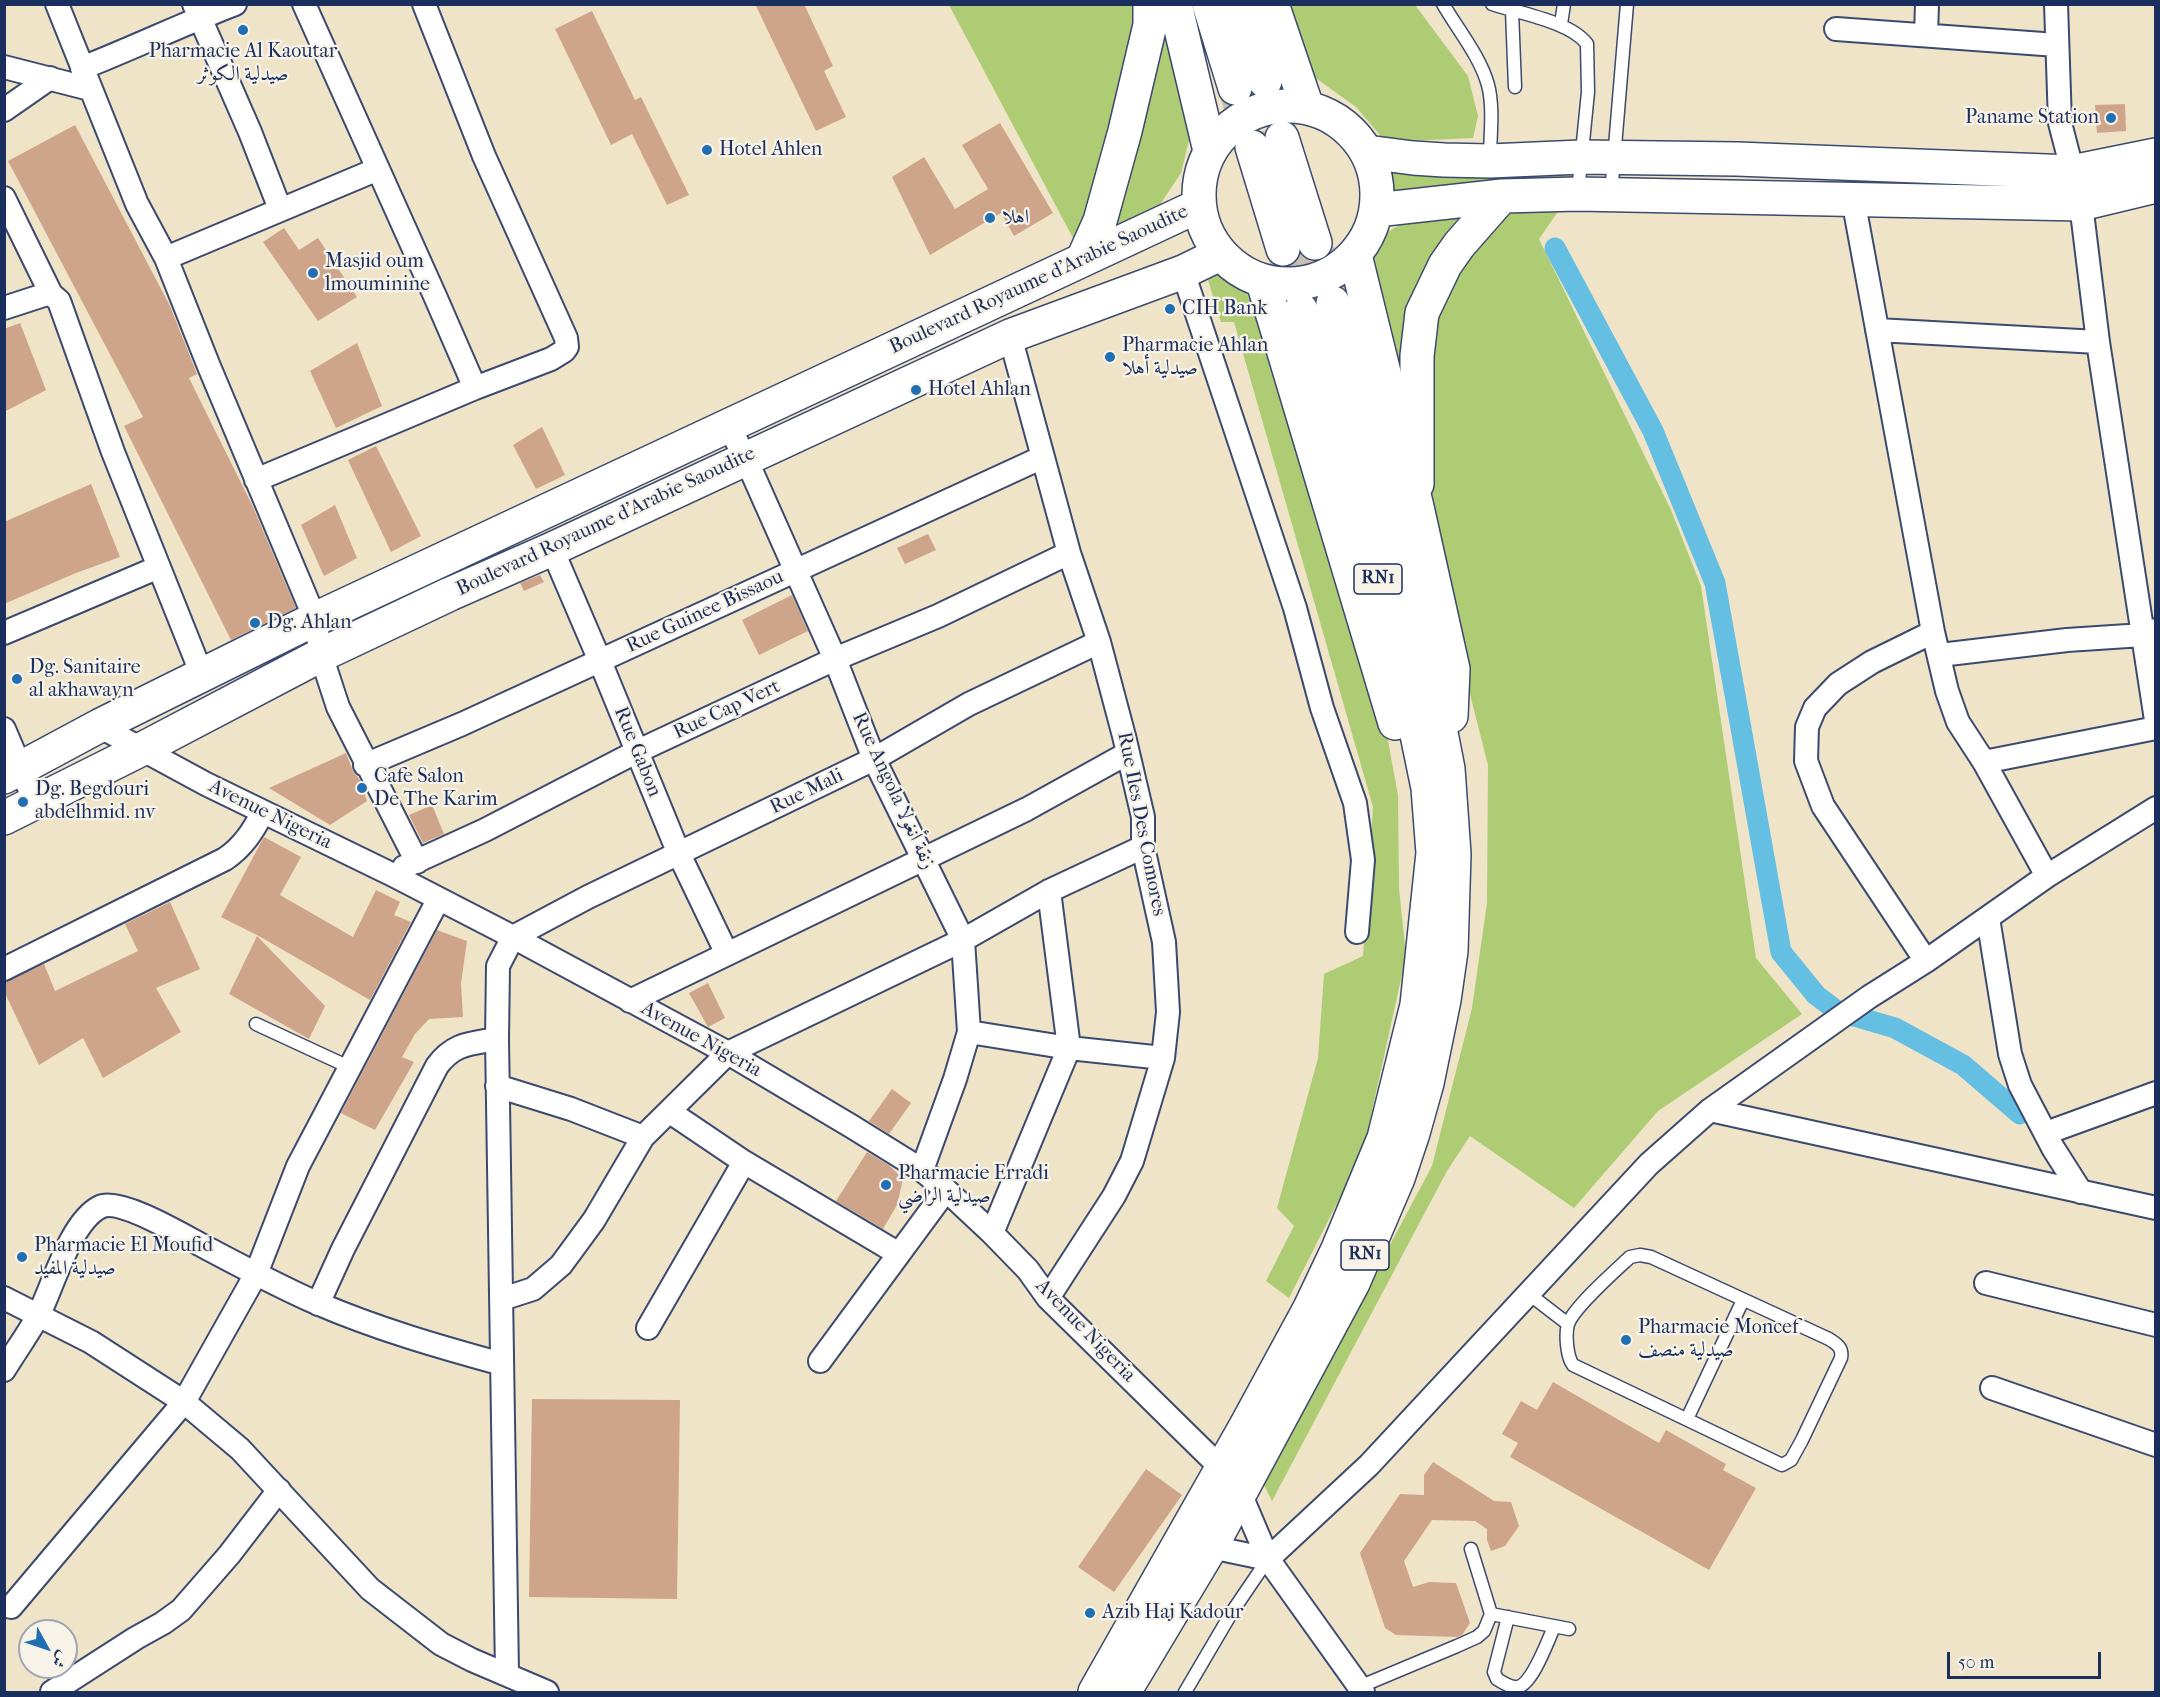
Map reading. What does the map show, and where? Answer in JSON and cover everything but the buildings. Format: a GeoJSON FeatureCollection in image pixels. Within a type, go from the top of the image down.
{"type":"FeatureCollection","features":[{"type":"Feature","properties":{"kind":"main road"},"geometry":{"type":"LineString","coordinates":[[1083,260],[1100,221],[1125,131],[1150,25],[1150,4]]}},
{"type":"Feature","properties":{"kind":"main road"},"geometry":{"type":"LineString","coordinates":[[1175,4],[1210,151]]}},
{"type":"Feature","properties":{"kind":"main road"},"geometry":{"type":"LineString","coordinates":[[1209,4],[1250,85],[1241,4]]}},
{"type":"Feature","properties":{"kind":"main road"},"geometry":{"type":"LineString","coordinates":[[1272,4],[1307,107]]}},
{"type":"Feature","properties":{"kind":"main road"},"geometry":{"type":"LineString","coordinates":[[1279,106],[1307,107],[1338,121],[1351,131],[1367,152],[1376,179],[1376,210],[1368,234],[1354,255],[1336,271],[1313,281],[1288,285],[1263,282],[1240,271],[1220,254],[1206,232],[1198,206],[1200,177],[1210,151],[1227,129],[1251,113],[1279,106]]}},
{"type":"Feature","properties":{"kind":"main road"},"geometry":{"type":"LineString","coordinates":[[1283,249],[1267,142],[1315,243]]}},
{"type":"Feature","properties":{"kind":"main road"},"geometry":{"type":"LineString","coordinates":[[1367,152],[1413,158],[1490,161],[1581,157],[1737,159],[2073,172],[2156,155]]}},
{"type":"Feature","properties":{"kind":"main road"},"geometry":{"type":"LineString","coordinates":[[1376,210],[1502,196],[1578,194],[2081,204],[2156,186]]}},
{"type":"Feature","properties":{"kind":"main road"},"geometry":{"type":"LineString","coordinates":[[1417,507],[1418,356],[1422,313],[1445,266],[1459,245],[1502,196]]}},
{"type":"Feature","properties":{"kind":"main road","name":"Boulevard Royaume d'Arabie Saoudite"},"geometry":{"type":"LineString","coordinates":[[12,773],[99,726],[315,620],[1198,206]]}},
{"type":"Feature","properties":{"kind":"main road","name":"Boulevard Royaume d'Arabie Saoudite"},"geometry":{"type":"LineString","coordinates":[[16,807],[142,749],[321,655],[439,599],[552,549],[1010,336],[1183,272],[1220,254]]}},
{"type":"Feature","properties":{"kind":"main road"},"geometry":{"type":"LineString","coordinates":[[1354,255],[1417,507],[1453,669],[1448,769]]}},
{"type":"Feature","properties":{"kind":"main road"},"geometry":{"type":"LineString","coordinates":[[1263,282],[1433,853]]}},
{"type":"Feature","properties":{"kind":"main road","name":"RN1"},"geometry":{"type":"LineString","coordinates":[[1095,1692],[1231,1481],[1298,1389],[1358,1273],[1398,1178],[1438,1038],[1451,951],[1454,854],[1448,769],[1410,573],[1333,303]]}},
{"type":"Feature","properties":{"kind":"main road","name":"RN1"},"geometry":{"type":"LineString","coordinates":[[1124,1692],[1211,1547],[1231,1481],[1356,1209],[1384,1138],[1417,1005],[1433,853],[1428,788],[1400,652],[1301,310]]}},
{"type":"Feature","properties":{"kind":"street"},"geometry":{"type":"LineString","coordinates":[[57,4],[137,204],[166,258],[315,620],[321,655],[338,707],[365,765],[417,862]]}},
{"type":"Feature","properties":{"kind":"street"},"geometry":{"type":"LineString","coordinates":[[4,67],[50,78],[86,79],[197,11],[235,4]]}},
{"type":"Feature","properties":{"kind":"street"},"geometry":{"type":"LineString","coordinates":[[304,4],[475,388]]}},
{"type":"Feature","properties":{"kind":"street"},"geometry":{"type":"LineString","coordinates":[[256,480],[475,388],[551,359],[564,351],[567,343],[543,282],[484,156],[424,4]]}},
{"type":"Feature","properties":{"kind":"street"},"geometry":{"type":"LineString","coordinates":[[1926,35],[1927,4]]}},
{"type":"Feature","properties":{"kind":"street"},"geometry":{"type":"LineString","coordinates":[[2056,4],[2060,123],[2081,204],[2098,342],[2149,632],[2156,720]]}},
{"type":"Feature","properties":{"kind":"street"},"geometry":{"type":"LineString","coordinates":[[197,11],[250,132],[280,209]]}},
{"type":"Feature","properties":{"kind":"street"},"geometry":{"type":"LineString","coordinates":[[1836,29],[2057,45]]}},
{"type":"Feature","properties":{"kind":"street"},"geometry":{"type":"LineString","coordinates":[[4,111],[50,78]]}},
{"type":"Feature","properties":{"kind":"street"},"geometry":{"type":"LineString","coordinates":[[166,258],[378,169]]}},
{"type":"Feature","properties":{"kind":"street"},"geometry":{"type":"LineString","coordinates":[[4,198],[51,294],[59,301],[113,452],[202,675]]}},
{"type":"Feature","properties":{"kind":"street"},"geometry":{"type":"LineString","coordinates":[[1853,199],[1933,632],[1947,691],[1958,722],[1984,762],[2047,876]]}},
{"type":"Feature","properties":{"kind":"street"},"geometry":{"type":"LineString","coordinates":[[1183,272],[1292,597],[1322,708],[1355,803],[1363,860],[1357,932]]}},
{"type":"Feature","properties":{"kind":"street"},"geometry":{"type":"LineString","coordinates":[[4,308],[51,294]]}},
{"type":"Feature","properties":{"kind":"street"},"geometry":{"type":"LineString","coordinates":[[1877,330],[2098,342]]}},
{"type":"Feature","properties":{"kind":"street","name":"Rue Iles Des Comores"},"geometry":{"type":"LineString","coordinates":[[1010,336],[1069,553],[1099,642],[1128,753],[1143,818],[1143,847],[1164,942],[1168,1012],[1163,1058],[1132,1161],[1114,1196],[1048,1298]]}},
{"type":"Feature","properties":{"kind":"street","name":"Rue Angola زنقة أنغولا"},"geometry":{"type":"LineString","coordinates":[[728,425],[746,459],[835,659],[874,759],[925,858],[963,940],[969,1032],[956,1079],[922,1170]]}},
{"type":"Feature","properties":{"kind":"street","name":"Rue Guinee Bissaou"},"geometry":{"type":"LineString","coordinates":[[365,765],[462,724],[1043,457]]}},
{"type":"Feature","properties":{"kind":"street","name":"Rue Gabon"},"geometry":{"type":"LineString","coordinates":[[552,549],[679,854],[727,954]]}},
{"type":"Feature","properties":{"kind":"street","name":"Rue Cap Vert"},"geometry":{"type":"LineString","coordinates":[[388,873],[485,830],[636,753],[835,659],[938,616],[1069,553]]}},
{"type":"Feature","properties":{"kind":"street"},"geometry":{"type":"LineString","coordinates":[[4,633],[159,567]]}},
{"type":"Feature","properties":{"kind":"street"},"geometry":{"type":"LineString","coordinates":[[1926,961],[1823,806],[1806,761],[1806,749],[1807,727],[1815,708],[1838,684],[1872,662],[1933,632]]}},
{"type":"Feature","properties":{"kind":"street"},"geometry":{"type":"LineString","coordinates":[[1940,655],[2149,632]]}},
{"type":"Feature","properties":{"kind":"street","name":"Rue Mali"},"geometry":{"type":"LineString","coordinates":[[513,937],[588,897],[874,759],[969,704],[1099,642]]}},
{"type":"Feature","properties":{"kind":"street","name":"Avenue Nigeria"},"geometry":{"type":"LineString","coordinates":[[99,726],[263,812],[513,937],[728,1053],[922,1170],[992,1233],[1028,1270],[1048,1298],[1231,1481]]}},
{"type":"Feature","properties":{"kind":"street"},"geometry":{"type":"LineString","coordinates":[[1984,762],[2156,728]]}},
{"type":"Feature","properties":{"kind":"street"},"geometry":{"type":"LineString","coordinates":[[4,729],[16,807]]}},
{"type":"Feature","properties":{"kind":"street"},"geometry":{"type":"LineString","coordinates":[[630,1001],[1027,809],[1128,753]]}},
{"type":"Feature","properties":{"kind":"street"},"geometry":{"type":"LineString","coordinates":[[1268,1559],[1369,1465],[1649,1164],[1710,1110],[1869,997],[1926,961],[2047,876],[2156,808]]}},
{"type":"Feature","properties":{"kind":"street"},"geometry":{"type":"LineString","coordinates":[[4,969],[225,859],[251,834],[263,812]]}},
{"type":"Feature","properties":{"kind":"street"},"geometry":{"type":"LineString","coordinates":[[502,1299],[533,1289],[561,1265],[594,1220],[643,1137],[728,1053],[963,940],[1049,891],[1143,847]]}},
{"type":"Feature","properties":{"kind":"street"},"geometry":{"type":"LineString","coordinates":[[992,1233],[1070,1048],[1049,891]]}},
{"type":"Feature","properties":{"kind":"street"},"geometry":{"type":"LineString","coordinates":[[11,1607],[184,1402],[256,1274],[298,1166],[438,900]]}},
{"type":"Feature","properties":{"kind":"street"},"geometry":{"type":"LineString","coordinates":[[1988,918],[2010,1053],[2020,1085],[2081,1192]]}},
{"type":"Feature","properties":{"kind":"street"},"geometry":{"type":"LineString","coordinates":[[507,1674],[497,1039],[498,966],[513,937]]}},
{"type":"Feature","properties":{"kind":"street"},"geometry":{"type":"LineString","coordinates":[[969,1032],[1070,1048],[1163,1058]]}},
{"type":"Feature","properties":{"kind":"street"},"geometry":{"type":"LineString","coordinates":[[318,1304],[343,1249],[437,1066],[452,1050],[460,1046],[497,1039]]}},
{"type":"Feature","properties":{"kind":"street"},"geometry":{"type":"LineString","coordinates":[[497,1086],[571,1109],[643,1137]]}},
{"type":"Feature","properties":{"kind":"street"},"geometry":{"type":"LineString","coordinates":[[2046,1133],[2156,1093]]}},
{"type":"Feature","properties":{"kind":"street"},"geometry":{"type":"LineString","coordinates":[[1710,1110],[2156,1208]]}},
{"type":"Feature","properties":{"kind":"street"},"geometry":{"type":"LineString","coordinates":[[670,1112],[744,1162],[899,1254]]}},
{"type":"Feature","properties":{"kind":"street"},"geometry":{"type":"LineString","coordinates":[[648,1328],[744,1162]]}},
{"type":"Feature","properties":{"kind":"street"},"geometry":{"type":"LineString","coordinates":[[820,1361],[946,1190]]}},
{"type":"Feature","properties":{"kind":"street"},"geometry":{"type":"LineString","coordinates":[[4,1370],[38,1315],[76,1233],[88,1214],[102,1205],[121,1207],[145,1216],[318,1304],[406,1336],[502,1364]]}},
{"type":"Feature","properties":{"kind":"street"},"geometry":{"type":"LineString","coordinates":[[1986,1283],[2156,1325]]}},
{"type":"Feature","properties":{"kind":"street"},"geometry":{"type":"LineString","coordinates":[[4,1298],[92,1342],[184,1402],[240,1449],[326,1540],[350,1570],[394,1609],[441,1644],[547,1692]]}},
{"type":"Feature","properties":{"kind":"street"},"geometry":{"type":"LineString","coordinates":[[1992,1388],[2156,1445]]}},
{"type":"Feature","properties":{"kind":"street"},"geometry":{"type":"LineString","coordinates":[[1231,1481],[1268,1559],[1361,1690]]}},
{"type":"Feature","properties":{"kind":"street"},"geometry":{"type":"LineString","coordinates":[[52,1692],[181,1610],[229,1555],[279,1490]]}},
{"type":"Feature","properties":{"kind":"street"},"geometry":{"type":"LineString","coordinates":[[1211,1547],[1268,1559]]}},
{"type":"Feature","properties":{"kind":"lane"},"geometry":{"type":"LineString","coordinates":[[1443,4],[1476,57],[1488,85],[1490,161]]}},
{"type":"Feature","properties":{"kind":"lane"},"geometry":{"type":"LineString","coordinates":[[1492,4],[1561,24],[1583,38],[1589,50],[1588,92],[1578,194]]}},
{"type":"Feature","properties":{"kind":"lane"},"geometry":{"type":"LineString","coordinates":[[1561,24],[1564,4]]}},
{"type":"Feature","properties":{"kind":"lane"},"geometry":{"type":"LineString","coordinates":[[1611,195],[1627,4]]}},
{"type":"Feature","properties":{"kind":"lane"},"geometry":{"type":"LineString","coordinates":[[1512,11],[1515,87]]}},
{"type":"Feature","properties":{"kind":"lane"},"geometry":{"type":"LineString","coordinates":[[256,1024],[349,1067]]}},
{"type":"Feature","properties":{"kind":"lane"},"geometry":{"type":"LineString","coordinates":[[1640,1255],[1652,1257],[1830,1339],[1839,1345],[1842,1353],[1802,1440],[1791,1460],[1782,1465],[1573,1365],[1567,1356],[1568,1324],[1577,1310],[1630,1257],[1640,1255]]}},
{"type":"Feature","properties":{"kind":"lane"},"geometry":{"type":"LineString","coordinates":[[1529,1294],[1568,1324]]}},
{"type":"Feature","properties":{"kind":"lane"},"geometry":{"type":"LineString","coordinates":[[1687,1419],[1743,1300]]}},
{"type":"Feature","properties":{"kind":"lane"},"geometry":{"type":"LineString","coordinates":[[1361,1690],[1478,1637],[1484,1631],[1491,1614],[1471,1549]]}},
{"type":"Feature","properties":{"kind":"lane"},"geometry":{"type":"LineString","coordinates":[[1185,1692],[1232,1612],[1268,1559]]}},
{"type":"Feature","properties":{"kind":"lane"},"geometry":{"type":"LineString","coordinates":[[1491,1614],[1569,1629]]}},
{"type":"Feature","properties":{"kind":"lane"},"geometry":{"type":"LineString","coordinates":[[1508,1617],[1494,1672],[1497,1679],[1512,1687],[1519,1687],[1529,1678],[1554,1627]]}},
{"type":"Feature","properties":{"kind":"green space"},"geometry":{"type":"Polygon","coordinates":[[[949,5],[1163,5],[1194,120],[1181,173],[1159,206],[1120,226],[1073,238],[949,5]]]}},
{"type":"Feature","properties":{"kind":"green space"},"geometry":{"type":"Polygon","coordinates":[[[1286,5],[1415,5],[1468,76],[1478,116],[1473,138],[1386,142],[1356,107],[1310,74],[1286,5]]]}},
{"type":"Feature","properties":{"kind":"green space"},"geometry":{"type":"Polygon","coordinates":[[[1570,168],[1576,175],[1568,182],[1391,197],[1390,169],[1570,168]]]}},
{"type":"Feature","properties":{"kind":"green space"},"geometry":{"type":"Polygon","coordinates":[[[1516,206],[1557,213],[1539,239],[1671,510],[1701,586],[1756,958],[1802,1014],[1658,1111],[1574,1208],[1470,1136],[1447,1171],[1272,1501],[1263,1483],[1432,1166],[1472,1008],[1487,903],[1488,765],[1437,564],[1420,422],[1428,311],[1459,251],[1516,206]]]}},
{"type":"Feature","properties":{"kind":"green space"},"geometry":{"type":"Polygon","coordinates":[[[1466,212],[1416,284],[1408,351],[1408,460],[1371,260],[1386,233],[1414,216],[1466,212]]]}},
{"type":"Feature","properties":{"kind":"green space"},"geometry":{"type":"Polygon","coordinates":[[[1221,273],[1242,283],[1264,330],[1381,703],[1398,795],[1399,888],[1406,956],[1363,1152],[1289,1298],[1266,1281],[1294,1226],[1277,1208],[1318,1058],[1324,974],[1363,956],[1373,807],[1234,322],[1221,322],[1208,280],[1221,273]]]}},
{"type":"Feature","properties":{"kind":"waterway"},"geometry":{"type":"LineString","coordinates":[[1555,248],[1653,431],[1715,583],[1781,952],[1816,995],[1837,1011],[1895,1028],[1963,1065],[2020,1114]]}},
{"type":"Feature","properties":{"kind":"tunnel"},"geometry":{"type":"LineString","coordinates":[[1265,81],[1282,138]]}},
{"type":"Feature","properties":{"kind":"tunnel"},"geometry":{"type":"LineString","coordinates":[[1235,88],[1252,147]]}},
{"type":"Feature","properties":{"kind":"tunnel"},"geometry":{"type":"LineString","coordinates":[[1315,243],[1333,303]]}},
{"type":"Feature","properties":{"kind":"tunnel"},"geometry":{"type":"LineString","coordinates":[[1283,249],[1301,310]]}},
{"type":"Feature","properties":{"kind":"place","name":"Pharmacie Al Kaoutar صيدلية الكوثر"},"geometry":{"type":"Point","coordinates":[243,30]}},
{"type":"Feature","properties":{"kind":"place","name":"Paname Station"},"geometry":{"type":"Point","coordinates":[2111,118]}},
{"type":"Feature","properties":{"kind":"place","name":"Hotel Ahlen"},"geometry":{"type":"Point","coordinates":[707,150]}},
{"type":"Feature","properties":{"kind":"place","name":"اهلا"},"geometry":{"type":"Point","coordinates":[990,218]}},
{"type":"Feature","properties":{"kind":"place","name":"Masjid oum lmouminine"},"geometry":{"type":"Point","coordinates":[313,273]}},
{"type":"Feature","properties":{"kind":"place","name":"CIH Bank"},"geometry":{"type":"Point","coordinates":[1170,309]}},
{"type":"Feature","properties":{"kind":"place","name":"Pharmacie Ahlan صيدلية أهلا"},"geometry":{"type":"Point","coordinates":[1110,357]}},
{"type":"Feature","properties":{"kind":"place","name":"Hotel Ahlan"},"geometry":{"type":"Point","coordinates":[916,390]}},
{"type":"Feature","properties":{"kind":"place","name":"Dg. Ahlan"},"geometry":{"type":"Point","coordinates":[255,623]}},
{"type":"Feature","properties":{"kind":"place","name":"Dg. Sanitaire al akhawayn"},"geometry":{"type":"Point","coordinates":[17,679]}},
{"type":"Feature","properties":{"kind":"place","name":"Cafe Salon De The Karim"},"geometry":{"type":"Point","coordinates":[362,788]}},
{"type":"Feature","properties":{"kind":"place","name":"Dg. Begdouri abdelhmid. nv"},"geometry":{"type":"Point","coordinates":[23,802]}},
{"type":"Feature","properties":{"kind":"place","name":"Pharmacie Erradi صيدلية الراضي"},"geometry":{"type":"Point","coordinates":[886,1185]}},
{"type":"Feature","properties":{"kind":"place","name":"Pharmacie El Moufid صيدلية المفيد"},"geometry":{"type":"Point","coordinates":[22,1257]}},
{"type":"Feature","properties":{"kind":"place","name":"Pharmacie Moncef صيدلية منصف"},"geometry":{"type":"Point","coordinates":[1626,1340]}},
{"type":"Feature","properties":{"kind":"place","name":"Azib Haj Kadour"},"geometry":{"type":"Point","coordinates":[1090,1613]}}]}
